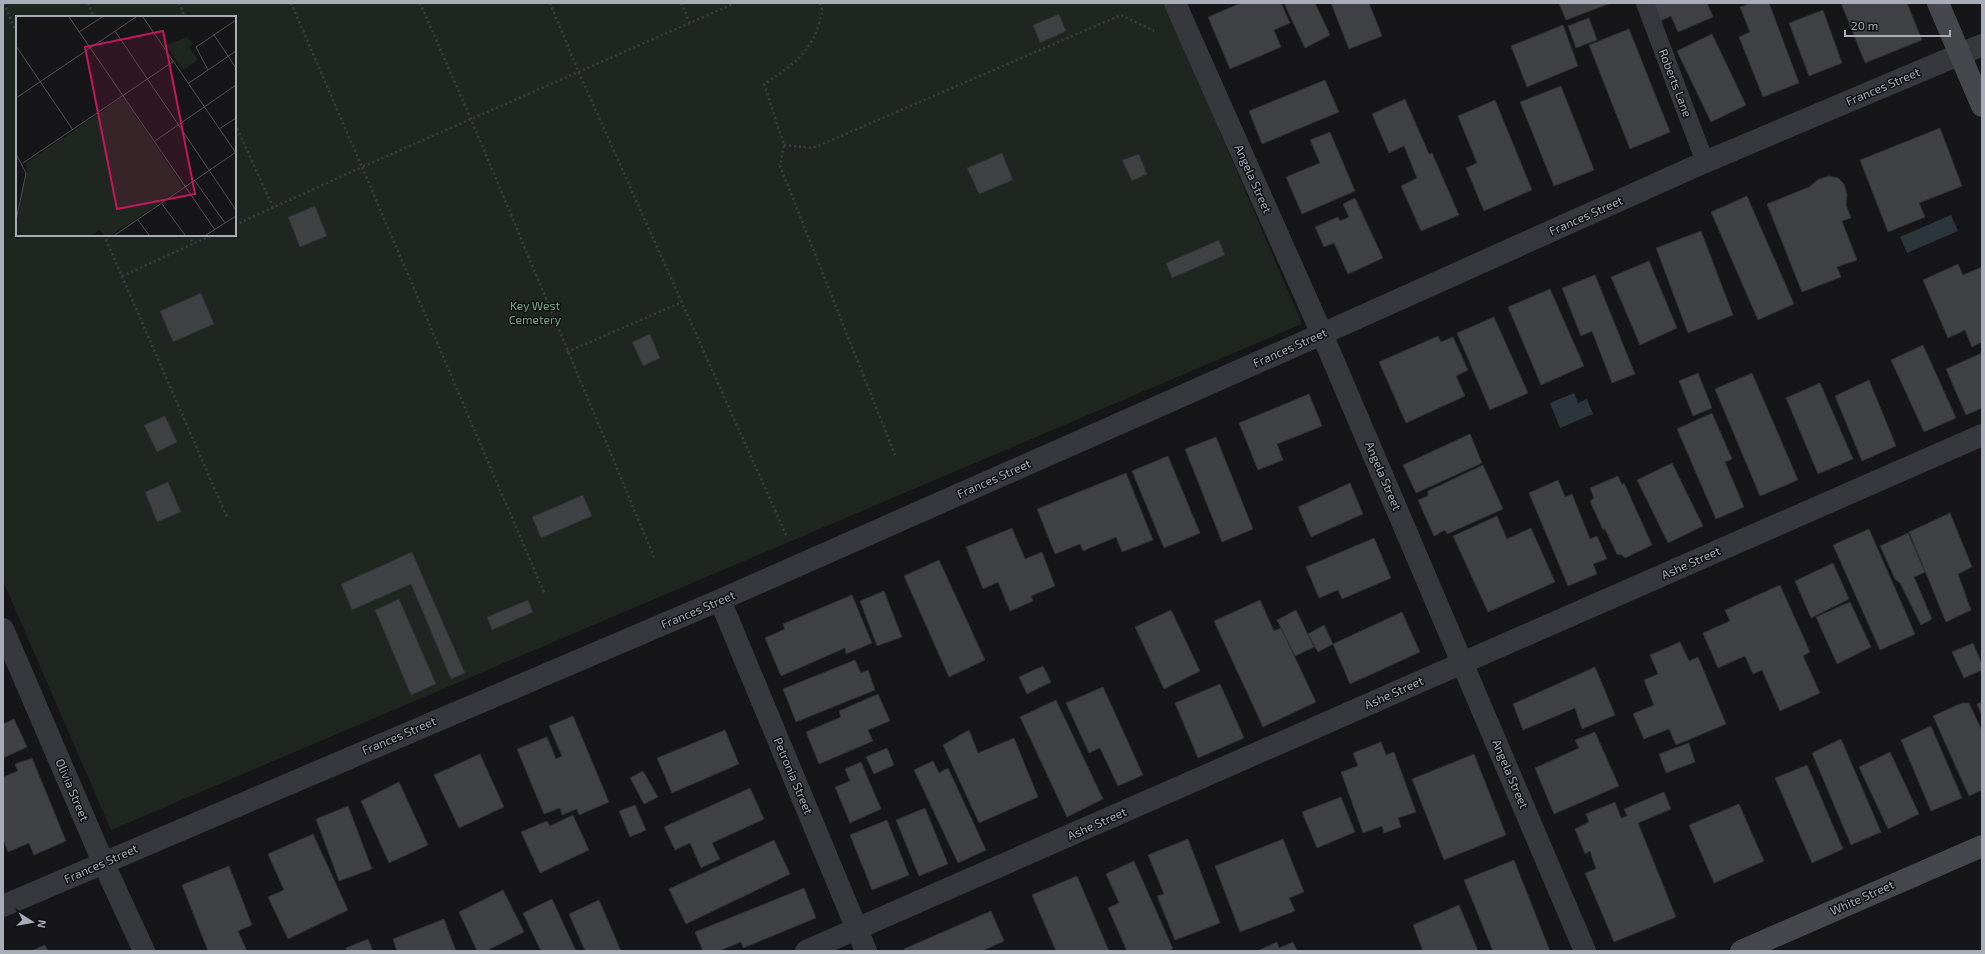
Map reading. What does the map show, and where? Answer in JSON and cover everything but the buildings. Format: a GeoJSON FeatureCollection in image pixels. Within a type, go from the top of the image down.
{"type":"FeatureCollection","features":[{"type":"Feature","properties":{"kind":"street","name":"Angela Street"},"geometry":{"type":"LineString","coordinates":[[1175,3],[1322,334],[1585,951]]}},
{"type":"Feature","properties":{"kind":"street"},"geometry":{"type":"LineString","coordinates":[[1938,3],[1982,106]]}},
{"type":"Feature","properties":{"kind":"street","name":"Frances Street"},"geometry":{"type":"LineString","coordinates":[[3,906],[103,862],[720,600],[1322,334],[1705,162],[1982,45]]}},
{"type":"Feature","properties":{"kind":"street","name":"Ashe Street"},"geometry":{"type":"LineString","coordinates":[[806,951],[857,930],[1982,435]]}},
{"type":"Feature","properties":{"kind":"street","name":"Petronia Street"},"geometry":{"type":"LineString","coordinates":[[720,600],[866,951]]}},
{"type":"Feature","properties":{"kind":"street","name":"Olivia Street"},"geometry":{"type":"LineString","coordinates":[[3,629],[103,862],[144,951]]}},
{"type":"Feature","properties":{"kind":"street","name":"White Street"},"geometry":{"type":"LineString","coordinates":[[1741,951],[1982,846]]}},
{"type":"Feature","properties":{"kind":"lane","name":"Roberts Lane"},"geometry":{"type":"LineString","coordinates":[[1645,3],[1705,162]]}},
{"type":"Feature","properties":{"kind":"path"},"geometry":{"type":"LineString","coordinates":[[4,3],[16,32]]}},
{"type":"Feature","properties":{"kind":"path"},"geometry":{"type":"LineString","coordinates":[[88,3],[94,16]]}},
{"type":"Feature","properties":{"kind":"path"},"geometry":{"type":"LineString","coordinates":[[179,3],[185,16]]}},
{"type":"Feature","properties":{"kind":"path"},"geometry":{"type":"LineString","coordinates":[[291,3],[545,594]]}},
{"type":"Feature","properties":{"kind":"path"},"geometry":{"type":"LineString","coordinates":[[420,3],[471,120],[654,557]]}},
{"type":"Feature","properties":{"kind":"path"},"geometry":{"type":"LineString","coordinates":[[550,3],[579,73],[800,565]]}},
{"type":"Feature","properties":{"kind":"path"},"geometry":{"type":"LineString","coordinates":[[681,3],[690,23]]}},
{"type":"Feature","properties":{"kind":"path"},"geometry":{"type":"LineString","coordinates":[[236,225],[362,167],[579,73],[735,3]]}},
{"type":"Feature","properties":{"kind":"path"},"geometry":{"type":"LineString","coordinates":[[820,3],[823,10],[814,40],[795,64],[764,84],[784,145],[780,166],[894,455]]}},
{"type":"Feature","properties":{"kind":"path"},"geometry":{"type":"LineString","coordinates":[[784,145],[813,148],[1122,16],[1155,31]]}},
{"type":"Feature","properties":{"kind":"path"},"geometry":{"type":"LineString","coordinates":[[236,126],[273,207]]}},
{"type":"Feature","properties":{"kind":"path"},"geometry":{"type":"LineString","coordinates":[[104,236],[227,517]]}},
{"type":"Feature","properties":{"kind":"path"},"geometry":{"type":"LineString","coordinates":[[189,236],[193,244]]}},
{"type":"Feature","properties":{"kind":"path"},"geometry":{"type":"LineString","coordinates":[[122,276],[211,236]]}},
{"type":"Feature","properties":{"kind":"path"},"geometry":{"type":"LineString","coordinates":[[567,352],[682,302]]}},
{"type":"Feature","properties":{"kind":"green space","name":"Key West Cemetery"},"geometry":{"type":"Polygon","coordinates":[[[3,3],[1165,3],[1302,324],[111,830],[3,581],[3,3]]]}},
{"type":"Feature","properties":{"kind":"shaded area"},"geometry":{"type":"Polygon","coordinates":[[[1951,215],[1958,231],[1907,253],[1900,237],[1951,215]]]}},
{"type":"Feature","properties":{"kind":"shaded area"},"geometry":{"type":"Polygon","coordinates":[[[1574,393],[1578,403],[1587,399],[1593,414],[1560,428],[1550,403],[1574,393]]]}}]}
